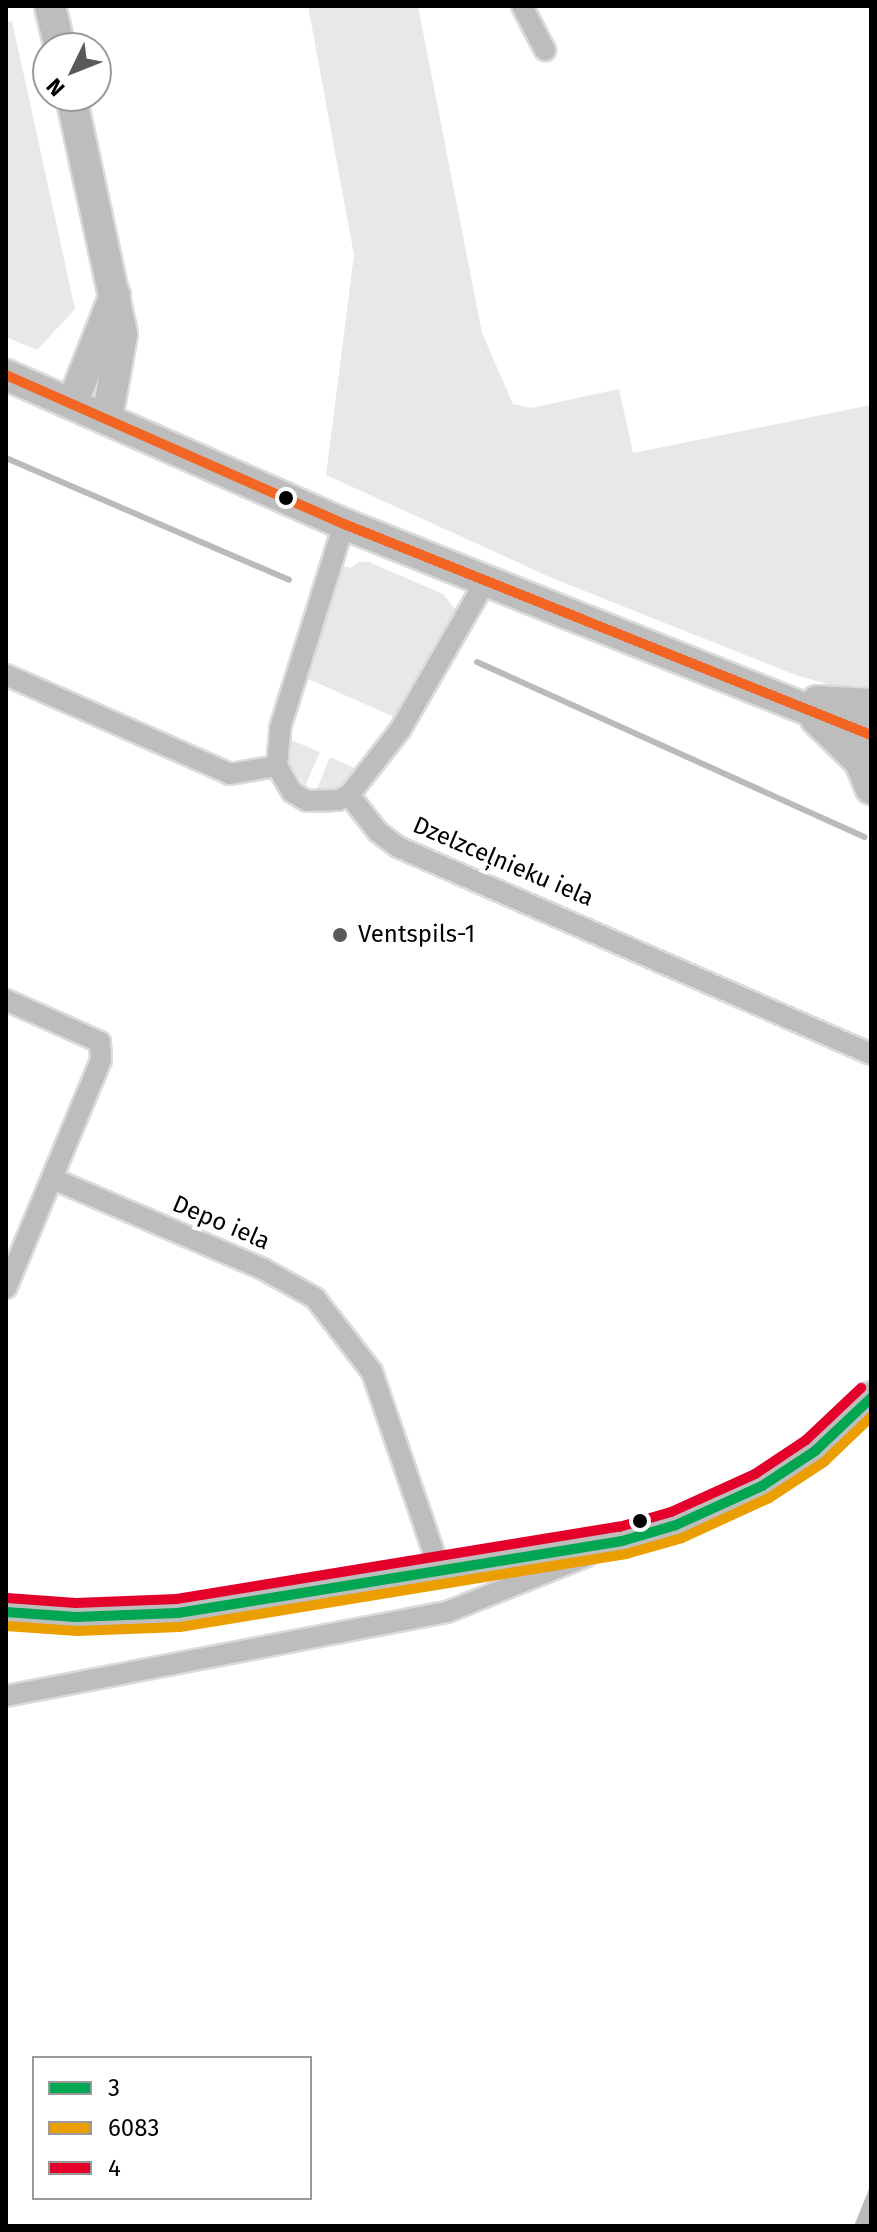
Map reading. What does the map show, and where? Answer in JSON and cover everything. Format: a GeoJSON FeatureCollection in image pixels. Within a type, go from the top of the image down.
{"type":"FeatureCollection","features":[{"type":"Feature","properties":{"kind":"highway"},"geometry":{"type":"LineString","coordinates":[[6,1612],[76,1617],[178,1613],[622,1541],[676,1525],[762,1486],[815,1451],[871,1398]]}},
{"type":"Feature","properties":{"kind":"main road"},"geometry":{"type":"LineString","coordinates":[[50,6],[56,32]]}},
{"type":"Feature","properties":{"kind":"main road"},"geometry":{"type":"LineString","coordinates":[[75,112],[117,290],[122,334],[107,418]]}},
{"type":"Feature","properties":{"kind":"main road"},"geometry":{"type":"LineString","coordinates":[[72,404],[117,290]]}},
{"type":"Feature","properties":{"kind":"main road"},"geometry":{"type":"LineString","coordinates":[[6,375],[344,524],[485,582],[789,698],[871,735]]}},
{"type":"Feature","properties":{"kind":"main road"},"geometry":{"type":"LineString","coordinates":[[789,698],[871,704]]}},
{"type":"Feature","properties":{"kind":"main road"},"geometry":{"type":"LineString","coordinates":[[789,698],[839,738],[860,762],[871,789]]}},
{"type":"Feature","properties":{"kind":"street"},"geometry":{"type":"LineString","coordinates":[[522,6],[545,50]]}},
{"type":"Feature","properties":{"kind":"street"},"geometry":{"type":"LineString","coordinates":[[344,524],[280,728],[277,766],[292,792],[307,801],[338,800],[349,795],[400,730],[485,582]]}},
{"type":"Feature","properties":{"kind":"street"},"geometry":{"type":"LineString","coordinates":[[6,675],[230,774],[277,766]]}},
{"type":"Feature","properties":{"kind":"street","name":"Dzelzceļnieku iela"},"geometry":{"type":"LineString","coordinates":[[349,795],[378,832],[398,847],[871,1054]]}},
{"type":"Feature","properties":{"kind":"street"},"geometry":{"type":"LineString","coordinates":[[6,1000],[100,1042],[101,1060],[6,1288]]}},
{"type":"Feature","properties":{"kind":"street","name":"Depo iela"},"geometry":{"type":"LineString","coordinates":[[53,1179],[263,1269],[315,1298],[372,1372],[440,1571]]}},
{"type":"Feature","properties":{"kind":"street"},"geometry":{"type":"LineString","coordinates":[[6,1696],[447,1612],[622,1541]]}},
{"type":"Feature","properties":{"kind":"shaded area"},"geometry":{"type":"Polygon","coordinates":[[[308,6],[418,6],[482,333],[513,404],[531,408],[619,389],[633,453],[871,405],[871,687],[835,686],[798,676],[552,578],[326,475],[354,255],[308,6]]]}},
{"type":"Feature","properties":{"kind":"shaded area"},"geometry":{"type":"Polygon","coordinates":[[[12,21],[75,309],[37,350],[6,337],[6,22],[12,21]]]}},
{"type":"Feature","properties":{"kind":"shaded area"},"geometry":{"type":"Polygon","coordinates":[[[358,562],[369,562],[443,594],[457,611],[394,717],[306,678],[343,566],[351,568],[358,562]]]}},
{"type":"Feature","properties":{"kind":"shaded area"},"geometry":{"type":"Polygon","coordinates":[[[289,739],[320,752],[305,786],[288,763],[289,739]]]}},
{"type":"Feature","properties":{"kind":"shaded area"},"geometry":{"type":"Polygon","coordinates":[[[330,757],[361,771],[342,790],[316,791],[330,757]]]}},
{"type":"Feature","properties":{"kind":"shaded area"},"geometry":{"type":"Polygon","coordinates":[[[871,2184],[871,2226],[854,2226],[871,2184]]]}},
{"type":"Feature","properties":{"kind":"waterway"},"geometry":{"type":"LineString","coordinates":[[6,458],[289,580]]}},
{"type":"Feature","properties":{"kind":"waterway"},"geometry":{"type":"LineString","coordinates":[[477,662],[864,837]]}},
{"type":"Feature","properties":{"kind":"transit line"},"geometry":{"type":"LineString","coordinates":[[6,375],[344,524],[871,735]]}},
{"type":"Feature","properties":{"kind":"transit line","name":"4"},"geometry":{"type":"LineString","coordinates":[[7,1598],[76,1603],[177,1599],[619,1527],[671,1512],[755,1474],[806,1440],[861,1388]]}},
{"type":"Feature","properties":{"kind":"transit line","name":"3"},"geometry":{"type":"LineString","coordinates":[[6,1612],[76,1617],[178,1613],[622,1541],[676,1525],[762,1486],[815,1451],[871,1398]]}},
{"type":"Feature","properties":{"kind":"transit line","name":"6083"},"geometry":{"type":"LineString","coordinates":[[6,1626],[77,1631],[180,1627],[626,1554],[682,1538],[769,1498],[824,1462],[871,1417]]}},
{"type":"Feature","properties":{"kind":"place","name":"Ventspils-1"},"geometry":{"type":"Point","coordinates":[340,935]}}]}
